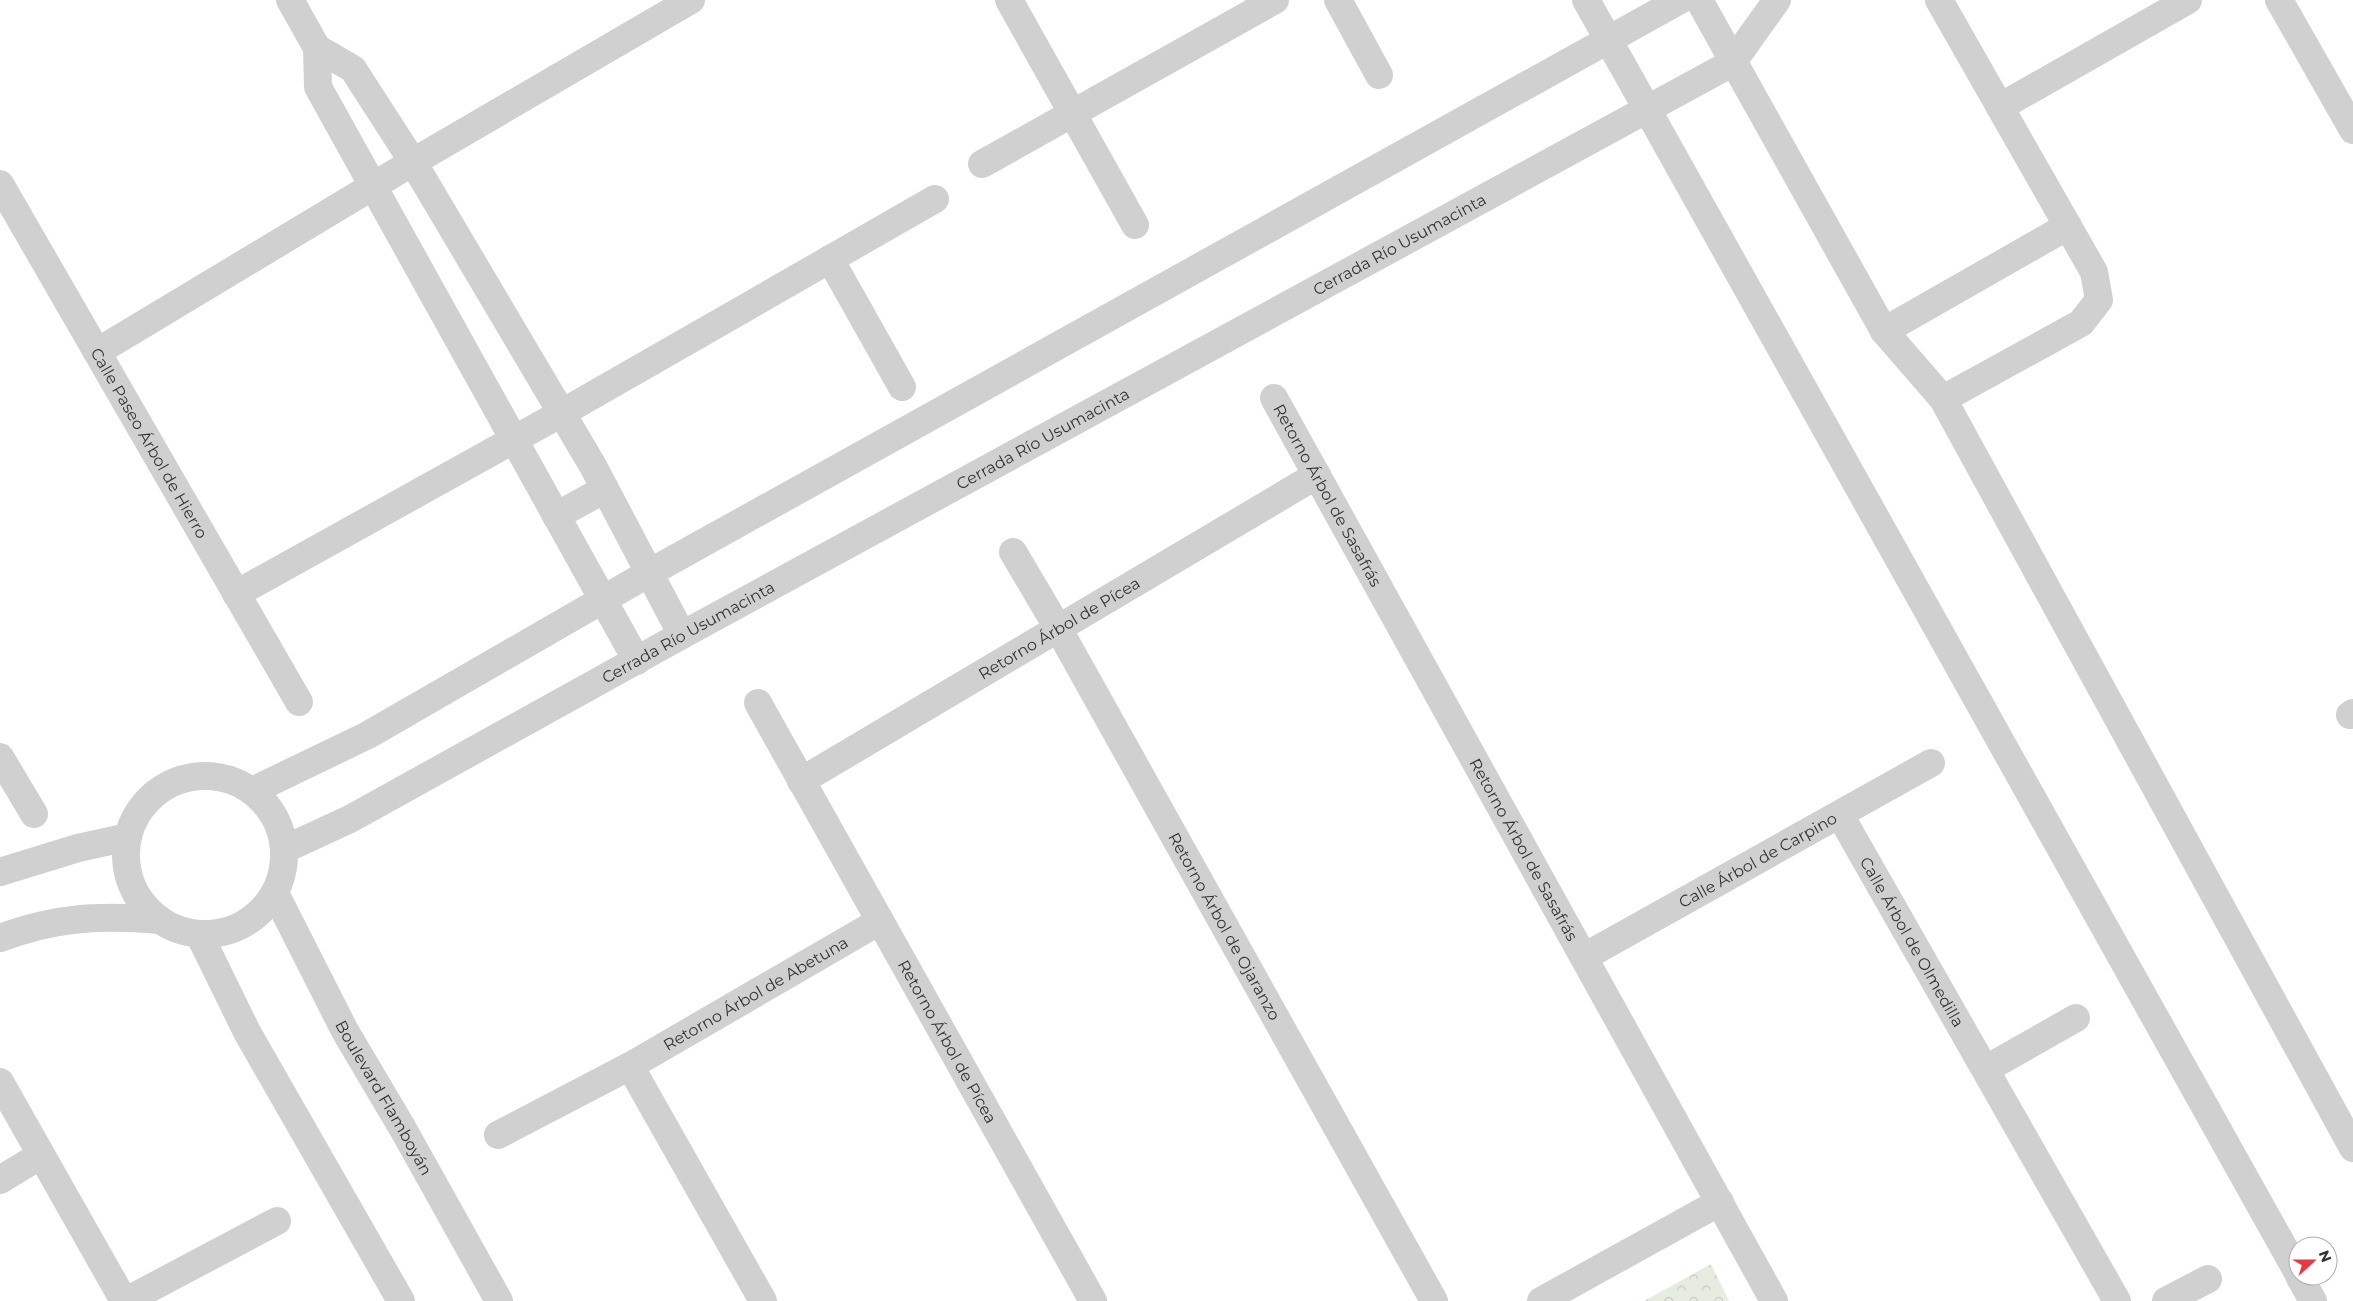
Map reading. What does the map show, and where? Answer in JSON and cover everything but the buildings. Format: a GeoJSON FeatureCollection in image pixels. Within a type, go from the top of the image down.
{"type":"FeatureCollection","features":[{"type":"Feature","properties":{"kind":"street"},"geometry":{"type":"LineString","coordinates":[[290,0],[317,48],[318,87],[637,661]]}},
{"type":"Feature","properties":{"kind":"street"},"geometry":{"type":"LineString","coordinates":[[1009,0],[1135,225]]}},
{"type":"Feature","properties":{"kind":"street"},"geometry":{"type":"LineString","coordinates":[[982,164],[1275,0]]}},
{"type":"Feature","properties":{"kind":"street"},"geometry":{"type":"LineString","coordinates":[[1338,0],[1378,75]]}},
{"type":"Feature","properties":{"kind":"street"},"geometry":{"type":"LineString","coordinates":[[1586,0],[2288,1255]]}},
{"type":"Feature","properties":{"kind":"street"},"geometry":{"type":"LineString","coordinates":[[252,790],[368,735],[649,572],[1680,0]]}},
{"type":"Feature","properties":{"kind":"street"},"geometry":{"type":"LineString","coordinates":[[1699,0],[1732,63],[1884,331],[1943,399],[2353,1148]]}},
{"type":"Feature","properties":{"kind":"street","name":"Cerrada Río Usumacinta"},"geometry":{"type":"LineString","coordinates":[[285,849],[350,819],[637,661],[682,634],[1732,63],[1777,0]]}},
{"type":"Feature","properties":{"kind":"street"},"geometry":{"type":"LineString","coordinates":[[1940,0],[2094,272],[2099,300],[2081,322],[1943,399]]}},
{"type":"Feature","properties":{"kind":"street"},"geometry":{"type":"LineString","coordinates":[[2000,107],[2188,0]]}},
{"type":"Feature","properties":{"kind":"street"},"geometry":{"type":"LineString","coordinates":[[2279,0],[2353,130]]}},
{"type":"Feature","properties":{"kind":"street"},"geometry":{"type":"LineString","coordinates":[[97,352],[680,3]]}},
{"type":"Feature","properties":{"kind":"street"},"geometry":{"type":"LineString","coordinates":[[317,48],[353,68],[413,162],[605,489],[682,634]]}},
{"type":"Feature","properties":{"kind":"street","name":"Calle Paseo Árbol de Hierro"},"geometry":{"type":"LineString","coordinates":[[0,184],[299,702]]}},
{"type":"Feature","properties":{"kind":"street"},"geometry":{"type":"LineString","coordinates":[[236,594],[560,414],[935,198]]}},
{"type":"Feature","properties":{"kind":"street"},"geometry":{"type":"LineString","coordinates":[[1884,331],[2068,226]]}},
{"type":"Feature","properties":{"kind":"street"},"geometry":{"type":"LineString","coordinates":[[830,259],[902,387]]}},
{"type":"Feature","properties":{"kind":"street","name":"Retorno Árbol de Sasafrás"},"geometry":{"type":"LineString","coordinates":[[1274,398],[1774,1301]]}},
{"type":"Feature","properties":{"kind":"street","name":"Retorno Árbol de Pícea"},"geometry":{"type":"LineString","coordinates":[[802,781],[1317,475]]}},
{"type":"Feature","properties":{"kind":"street"},"geometry":{"type":"LineString","coordinates":[[556,516],[605,489]]}},
{"type":"Feature","properties":{"kind":"street","name":"Retorno Árbol de Ojaranzo"},"geometry":{"type":"LineString","coordinates":[[1013,552],[1058,628],[1434,1301]]}},
{"type":"Feature","properties":{"kind":"street","name":"Retorno Árbol de Pícea"},"geometry":{"type":"LineString","coordinates":[[758,704],[1093,1301]]}},
{"type":"Feature","properties":{"kind":"street"},"geometry":{"type":"LineString","coordinates":[[0,757],[34,814]]}},
{"type":"Feature","properties":{"kind":"street","name":"Calle Árbol de Carpino"},"geometry":{"type":"LineString","coordinates":[[1584,958],[1932,763]]}},
{"type":"Feature","properties":{"kind":"street"},"geometry":{"type":"LineString","coordinates":[[210,775],[233,779],[252,790],[269,806],[280,826],[285,849],[284,872],[275,893],[262,912],[243,926],[221,933],[199,934],[185,932],[160,920],[142,904],[131,884],[126,860],[128,837],[136,816],[149,798],[167,785],[188,776],[210,775]]}},
{"type":"Feature","properties":{"kind":"street","name":"Calle Árbol de Olmedilla"},"geometry":{"type":"LineString","coordinates":[[1840,814],[2117,1301]]}},
{"type":"Feature","properties":{"kind":"street"},"geometry":{"type":"LineString","coordinates":[[0,872],[78,848],[128,837]]}},
{"type":"Feature","properties":{"kind":"street","name":"Boulevard Flamboyán"},"geometry":{"type":"LineString","coordinates":[[275,893],[345,1031],[404,1129],[499,1301]]}},
{"type":"Feature","properties":{"kind":"street"},"geometry":{"type":"LineString","coordinates":[[0,938],[30,927],[80,918],[119,917],[160,920]]}},
{"type":"Feature","properties":{"kind":"street","name":"Retorno Árbol de Abetuna"},"geometry":{"type":"LineString","coordinates":[[498,1135],[630,1066],[880,921]]}},
{"type":"Feature","properties":{"kind":"street"},"geometry":{"type":"LineString","coordinates":[[199,934],[247,1032],[401,1301]]}},
{"type":"Feature","properties":{"kind":"street"},"geometry":{"type":"LineString","coordinates":[[1986,1068],[2076,1018]]}},
{"type":"Feature","properties":{"kind":"street"},"geometry":{"type":"LineString","coordinates":[[630,1066],[763,1301]]}},
{"type":"Feature","properties":{"kind":"street"},"geometry":{"type":"LineString","coordinates":[[0,1082],[125,1301],[277,1221]]}},
{"type":"Feature","properties":{"kind":"street"},"geometry":{"type":"LineString","coordinates":[[0,1180],[41,1155]]}},
{"type":"Feature","properties":{"kind":"street"},"geometry":{"type":"LineString","coordinates":[[1541,1301],[1720,1202]]}},
{"type":"Feature","properties":{"kind":"street"},"geometry":{"type":"LineString","coordinates":[[2166,1301],[2208,1279]]}},
{"type":"Feature","properties":{"kind":"street"},"geometry":{"type":"LineString","coordinates":[[2305,1286],[2314,1301]]}},
{"type":"Feature","properties":{"kind":"green space"},"geometry":{"type":"Polygon","coordinates":[[[1711,1264],[1729,1301],[1644,1301],[1711,1264]]]}}]}
